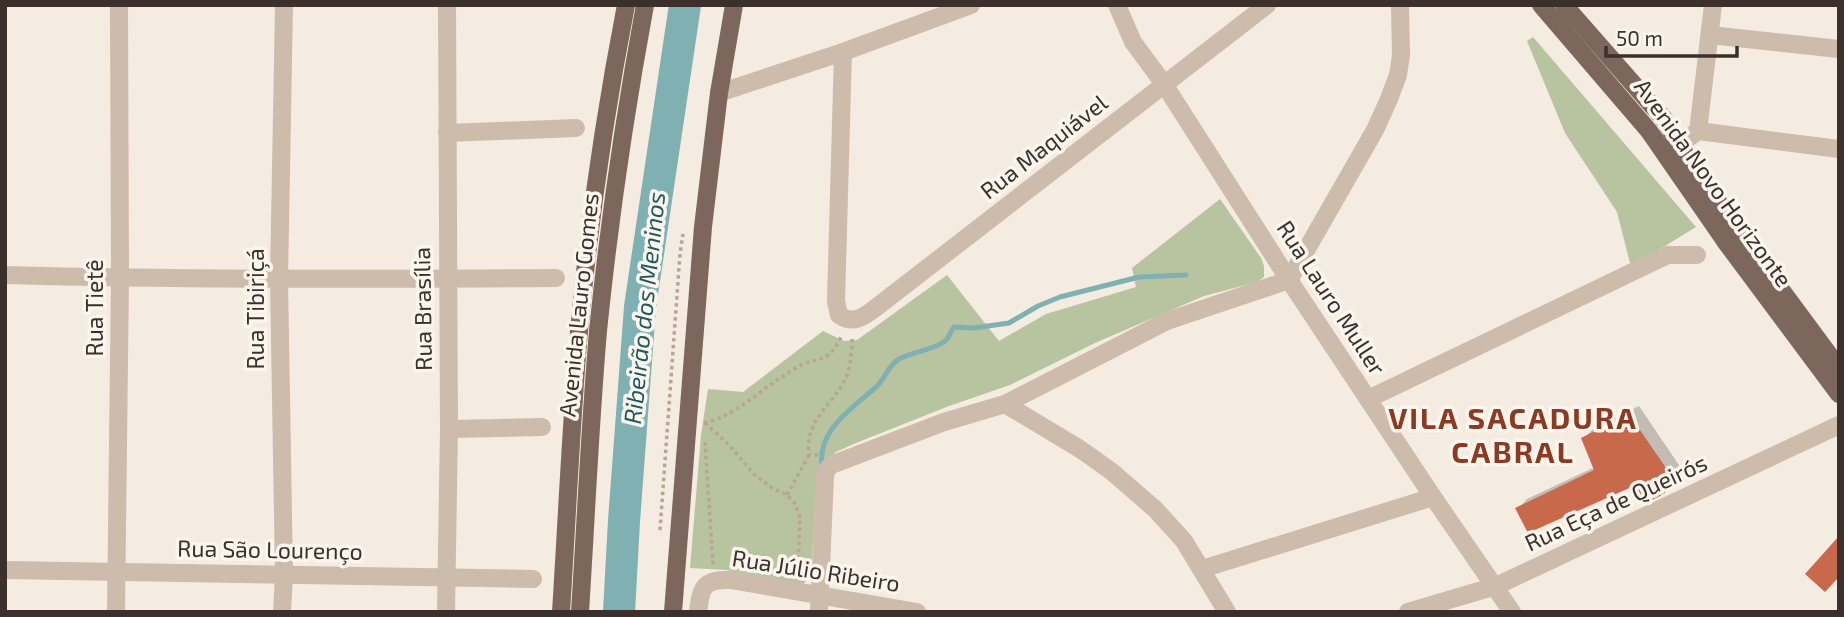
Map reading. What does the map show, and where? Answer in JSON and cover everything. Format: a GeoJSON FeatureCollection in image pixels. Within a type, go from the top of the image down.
{"type":"FeatureCollection","features":[{"type":"Feature","properties":{"kind":"main road","name":"Avenida Lauro Gomes"},"geometry":{"type":"LineString","coordinates":[[561,612],[579,332],[599,172],[626,5]]}},
{"type":"Feature","properties":{"kind":"main road","name":"Avenida Lauro Gomes"},"geometry":{"type":"LineString","coordinates":[[580,612],[598,334],[617,174],[645,5]]}},
{"type":"Feature","properties":{"kind":"main road"},"geometry":{"type":"LineString","coordinates":[[673,612],[696,423],[702,227],[719,93],[734,5]]}},
{"type":"Feature","properties":{"kind":"main road","name":"Avenida Novo Horizonte"},"geometry":{"type":"LineString","coordinates":[[1541,5],[1649,131],[1724,241],[1839,394]]}},
{"type":"Feature","properties":{"kind":"main road","name":"Avenida Novo Horizonte"},"geometry":{"type":"LineString","coordinates":[[1564,5],[1664,119],[1748,245],[1839,368]]}},
{"type":"Feature","properties":{"kind":"street","name":"Rua Tietê"},"geometry":{"type":"LineString","coordinates":[[116,612],[120,278],[119,5]]}},
{"type":"Feature","properties":{"kind":"street","name":"Rua Tibiriçá"},"geometry":{"type":"LineString","coordinates":[[282,612],[284,575],[279,279],[284,5]]}},
{"type":"Feature","properties":{"kind":"street","name":"Rua Brasília"},"geometry":{"type":"LineString","coordinates":[[446,612],[449,429],[447,5]]}},
{"type":"Feature","properties":{"kind":"street","name":"Rua Lauro Muller"},"geometry":{"type":"LineString","coordinates":[[1117,5],[1133,42],[1164,84],[1289,280],[1512,612]]}},
{"type":"Feature","properties":{"kind":"street","name":"Rua Maquiável"},"geometry":{"type":"LineString","coordinates":[[850,320],[862,317],[878,306],[1267,5]]}},
{"type":"Feature","properties":{"kind":"street"},"geometry":{"type":"LineString","coordinates":[[816,600],[826,471],[831,466],[944,422],[1005,404],[1167,321],[1289,280],[1375,130],[1398,75],[1401,55],[1400,5]]}},
{"type":"Feature","properties":{"kind":"street"},"geometry":{"type":"LineString","coordinates":[[1698,131],[1713,5]]}},
{"type":"Feature","properties":{"kind":"street"},"geometry":{"type":"LineString","coordinates":[[719,93],[843,52],[965,6]]}},
{"type":"Feature","properties":{"kind":"street"},"geometry":{"type":"LineString","coordinates":[[1710,35],[1839,49]]}},
{"type":"Feature","properties":{"kind":"street"},"geometry":{"type":"LineString","coordinates":[[843,52],[836,281],[839,315],[850,320]]}},
{"type":"Feature","properties":{"kind":"street"},"geometry":{"type":"LineString","coordinates":[[447,133],[576,128]]}},
{"type":"Feature","properties":{"kind":"street"},"geometry":{"type":"LineString","coordinates":[[1679,145],[1698,131],[1839,149]]}},
{"type":"Feature","properties":{"kind":"street"},"geometry":{"type":"LineString","coordinates":[[1368,399],[1668,256],[1697,255]]}},
{"type":"Feature","properties":{"kind":"street"},"geometry":{"type":"LineString","coordinates":[[5,275],[279,279],[556,278]]}},
{"type":"Feature","properties":{"kind":"street"},"geometry":{"type":"LineString","coordinates":[[1005,404],[1080,449],[1156,509],[1184,541],[1227,612]]}},
{"type":"Feature","properties":{"kind":"street","name":"Rua Eça de Queirós"},"geometry":{"type":"LineString","coordinates":[[1408,612],[1496,586],[1839,425]]}},
{"type":"Feature","properties":{"kind":"street"},"geometry":{"type":"LineString","coordinates":[[449,429],[542,427]]}},
{"type":"Feature","properties":{"kind":"street"},"geometry":{"type":"LineString","coordinates":[[1202,569],[1433,497]]}},
{"type":"Feature","properties":{"kind":"street","name":"Rua São Lourenço"},"geometry":{"type":"LineString","coordinates":[[5,570],[533,579]]}},
{"type":"Feature","properties":{"kind":"street","name":"Rua Júlio Ribeiro"},"geometry":{"type":"LineString","coordinates":[[711,582],[731,580],[816,600],[917,612]]}},
{"type":"Feature","properties":{"kind":"street"},"geometry":{"type":"LineString","coordinates":[[698,612],[701,595],[711,582]]}},
{"type":"Feature","properties":{"kind":"path"},"geometry":{"type":"LineString","coordinates":[[696,423],[717,419],[793,369],[825,356],[835,348],[850,320]]}},
{"type":"Feature","properties":{"kind":"path"},"geometry":{"type":"LineString","coordinates":[[787,495],[812,455],[808,443],[811,429],[847,375],[851,360],[850,320]]}},
{"type":"Feature","properties":{"kind":"path"},"geometry":{"type":"LineString","coordinates":[[696,423],[729,444],[754,474],[794,502],[798,511],[798,563],[816,600]]}},
{"type":"Feature","properties":{"kind":"path"},"geometry":{"type":"LineString","coordinates":[[696,423],[706,468],[711,582]]}},
{"type":"Feature","properties":{"kind":"green space"},"geometry":{"type":"Polygon","coordinates":[[[1533,37],[1696,227],[1631,267],[1617,212],[1565,133],[1527,41],[1533,37]]]}},
{"type":"Feature","properties":{"kind":"green space"},"geometry":{"type":"Polygon","coordinates":[[[1220,199],[1261,258],[1264,277],[1257,282],[1204,296],[1095,343],[1010,385],[949,406],[836,452],[817,471],[811,578],[801,585],[726,570],[690,568],[701,435],[708,389],[743,392],[823,331],[844,341],[857,340],[947,275],[999,341],[1046,314],[1136,287],[1132,268],[1220,199]]]}},
{"type":"Feature","properties":{"kind":"building"},"geometry":{"type":"Polygon","coordinates":[[[1629,414],[1677,484],[1646,503],[1634,486],[1528,533],[1515,508],[1594,470],[1581,438],[1629,414]]]}},
{"type":"Feature","properties":{"kind":"building"},"geometry":{"type":"Polygon","coordinates":[[[1839,536],[1839,577],[1825,592],[1805,574],[1839,536]]]}},
{"type":"Feature","properties":{"kind":"waterway","name":"Ribeirão dos Meninos"},"geometry":{"type":"LineString","coordinates":[[619,612],[640,307],[685,5]]}},
{"type":"Feature","properties":{"kind":"waterway"},"geometry":{"type":"LineString","coordinates":[[822,466],[825,442],[830,431],[846,413],[878,385],[895,362],[941,344],[954,327],[974,328],[1009,323],[1060,297],[1139,277],[1186,275]]}},
{"type":"Feature","properties":{"kind":"district","name":"VILA SACADURA CABRAL"},"geometry":{"type":"Point","coordinates":[1513,436]}}]}
